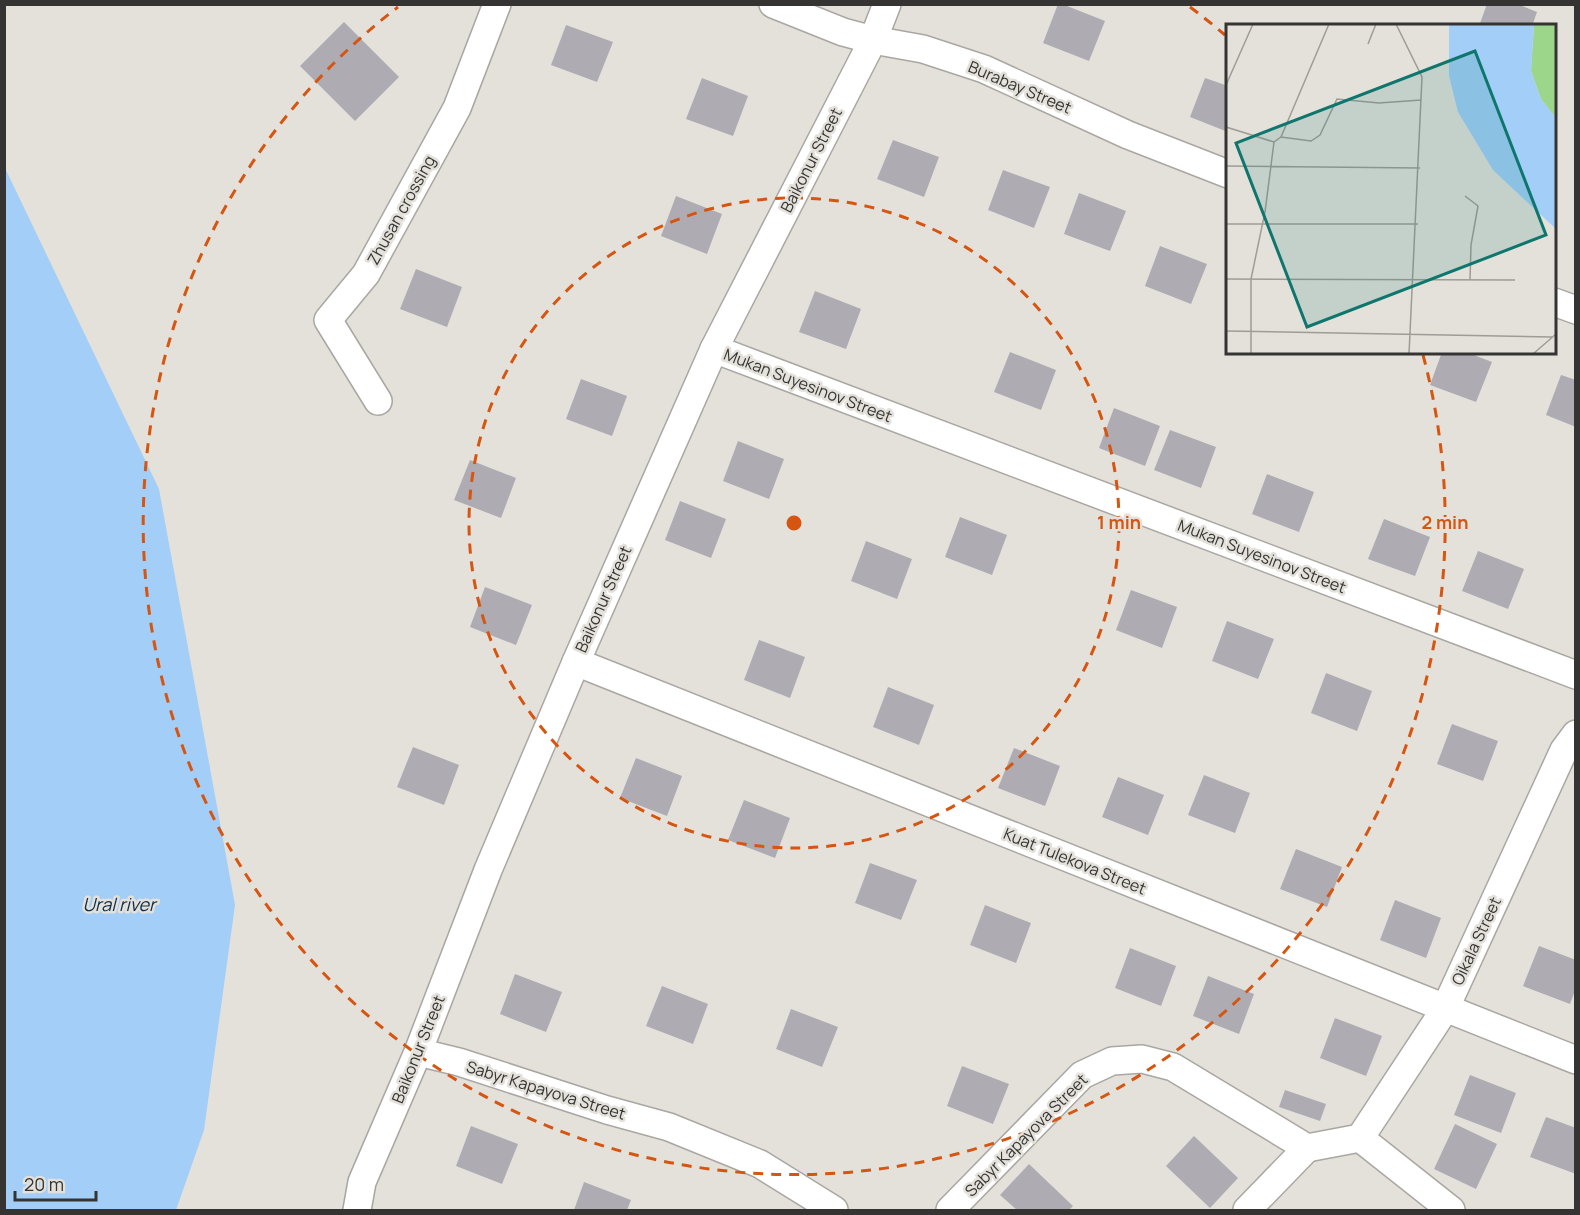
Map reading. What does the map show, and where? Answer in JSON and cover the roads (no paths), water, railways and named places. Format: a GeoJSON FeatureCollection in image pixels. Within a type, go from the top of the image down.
{"type":"FeatureCollection","features":[{"type":"Feature","properties":{"kind":"street","name":"Zhusan crossing"},"geometry":{"type":"LineString","coordinates":[[378,401],[328,320],[366,274],[457,108],[497,4]]}},
{"type":"Feature","properties":{"kind":"street","name":"Burabay Street"},"geometry":{"type":"LineString","coordinates":[[773,4],[843,32],[922,50],[984,69],[1128,135],[1226,174]]}},
{"type":"Feature","properties":{"kind":"street","name":"Baikonur Street"},"geometry":{"type":"LineString","coordinates":[[357,1210],[362,1182],[418,1052],[488,870],[576,662],[714,349],[873,40],[887,4]]}},
{"type":"Feature","properties":{"kind":"street"},"geometry":{"type":"LineString","coordinates":[[1556,303],[1575,310]]}},
{"type":"Feature","properties":{"kind":"street","name":"Mukan Suyesinov Street"},"geometry":{"type":"LineString","coordinates":[[714,349],[1575,675]]}},
{"type":"Feature","properties":{"kind":"street","name":"Kuat Tulekova Street"},"geometry":{"type":"LineString","coordinates":[[576,662],[1575,1060]]}},
{"type":"Feature","properties":{"kind":"street","name":"Oikala Street"},"geometry":{"type":"LineString","coordinates":[[1360,1138],[1445,1009],[1564,750],[1575,734]]}},
{"type":"Feature","properties":{"kind":"street","name":"Sabyr Kapayova Street"},"geometry":{"type":"LineString","coordinates":[[418,1052],[459,1062],[607,1110],[669,1127],[760,1164],[834,1210]]}},
{"type":"Feature","properties":{"kind":"street","name":"Sabyr Kapayova Street"},"geometry":{"type":"LineString","coordinates":[[950,1210],[1082,1076],[1112,1061],[1142,1059],[1173,1068],[1307,1148]]}},
{"type":"Feature","properties":{"kind":"street"},"geometry":{"type":"LineString","coordinates":[[1247,1210],[1307,1148],[1360,1138],[1451,1210]]}},
{"type":"Feature","properties":{"kind":"water","name":"Ural river"},"geometry":{"type":"Polygon","coordinates":[[[4,166],[159,489],[235,905],[204,1130],[176,1210],[5,1210],[4,166]]]}}]}
